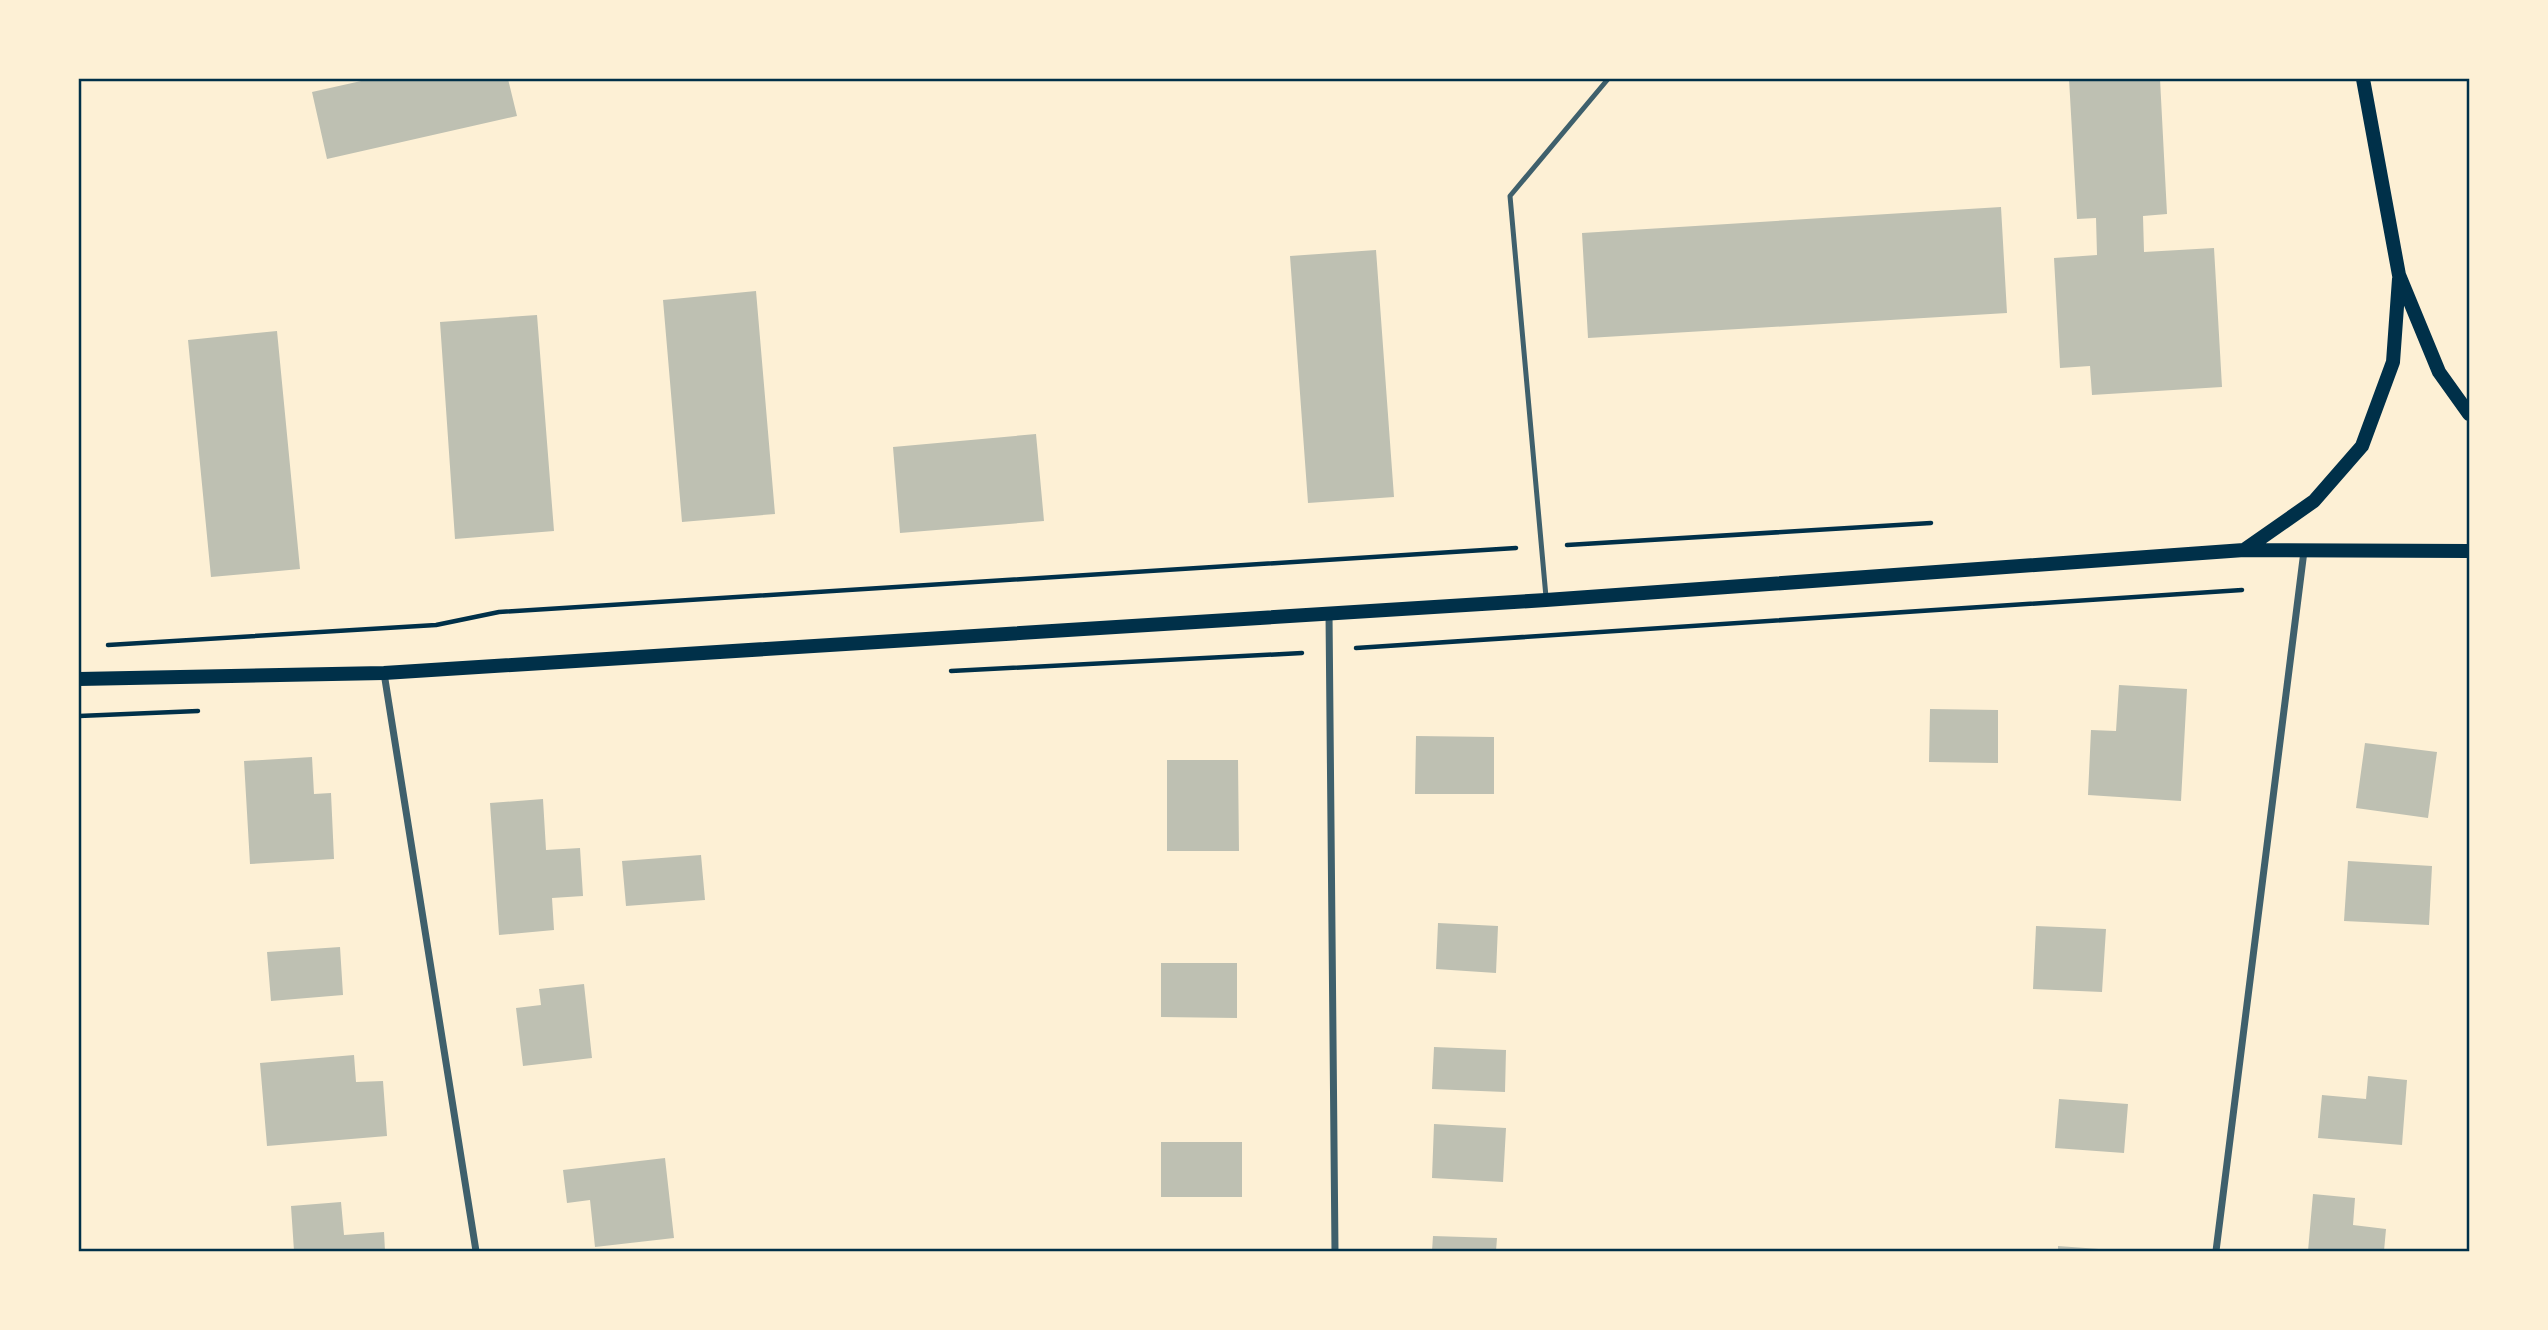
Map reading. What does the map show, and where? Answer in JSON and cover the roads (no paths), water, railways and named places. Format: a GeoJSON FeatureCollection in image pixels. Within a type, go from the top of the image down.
{"type":"FeatureCollection","features":[{"type":"Feature","properties":{"kind":"main road"},"geometry":{"type":"LineString","coordinates":[[2363,79],[2399,275],[2439,372],[2469,414]]}},
{"type":"Feature","properties":{"kind":"main road"},"geometry":{"type":"LineString","coordinates":[[2244,550],[2314,501],[2362,446],[2393,362],[2399,275]]}},
{"type":"Feature","properties":{"kind":"main road"},"geometry":{"type":"LineString","coordinates":[[79,679],[384,673],[1546,600],[2244,550],[2469,551]]}},
{"type":"Feature","properties":{"kind":"street"},"geometry":{"type":"LineString","coordinates":[[2216,1251],[2304,550]]}},
{"type":"Feature","properties":{"kind":"street"},"geometry":{"type":"LineString","coordinates":[[1329,613],[1335,1251]]}},
{"type":"Feature","properties":{"kind":"street"},"geometry":{"type":"LineString","coordinates":[[384,673],[475,1251]]}},
{"type":"Feature","properties":{"kind":"lane"},"geometry":{"type":"LineString","coordinates":[[1546,600],[1510,196],[1608,79]]}}]}
